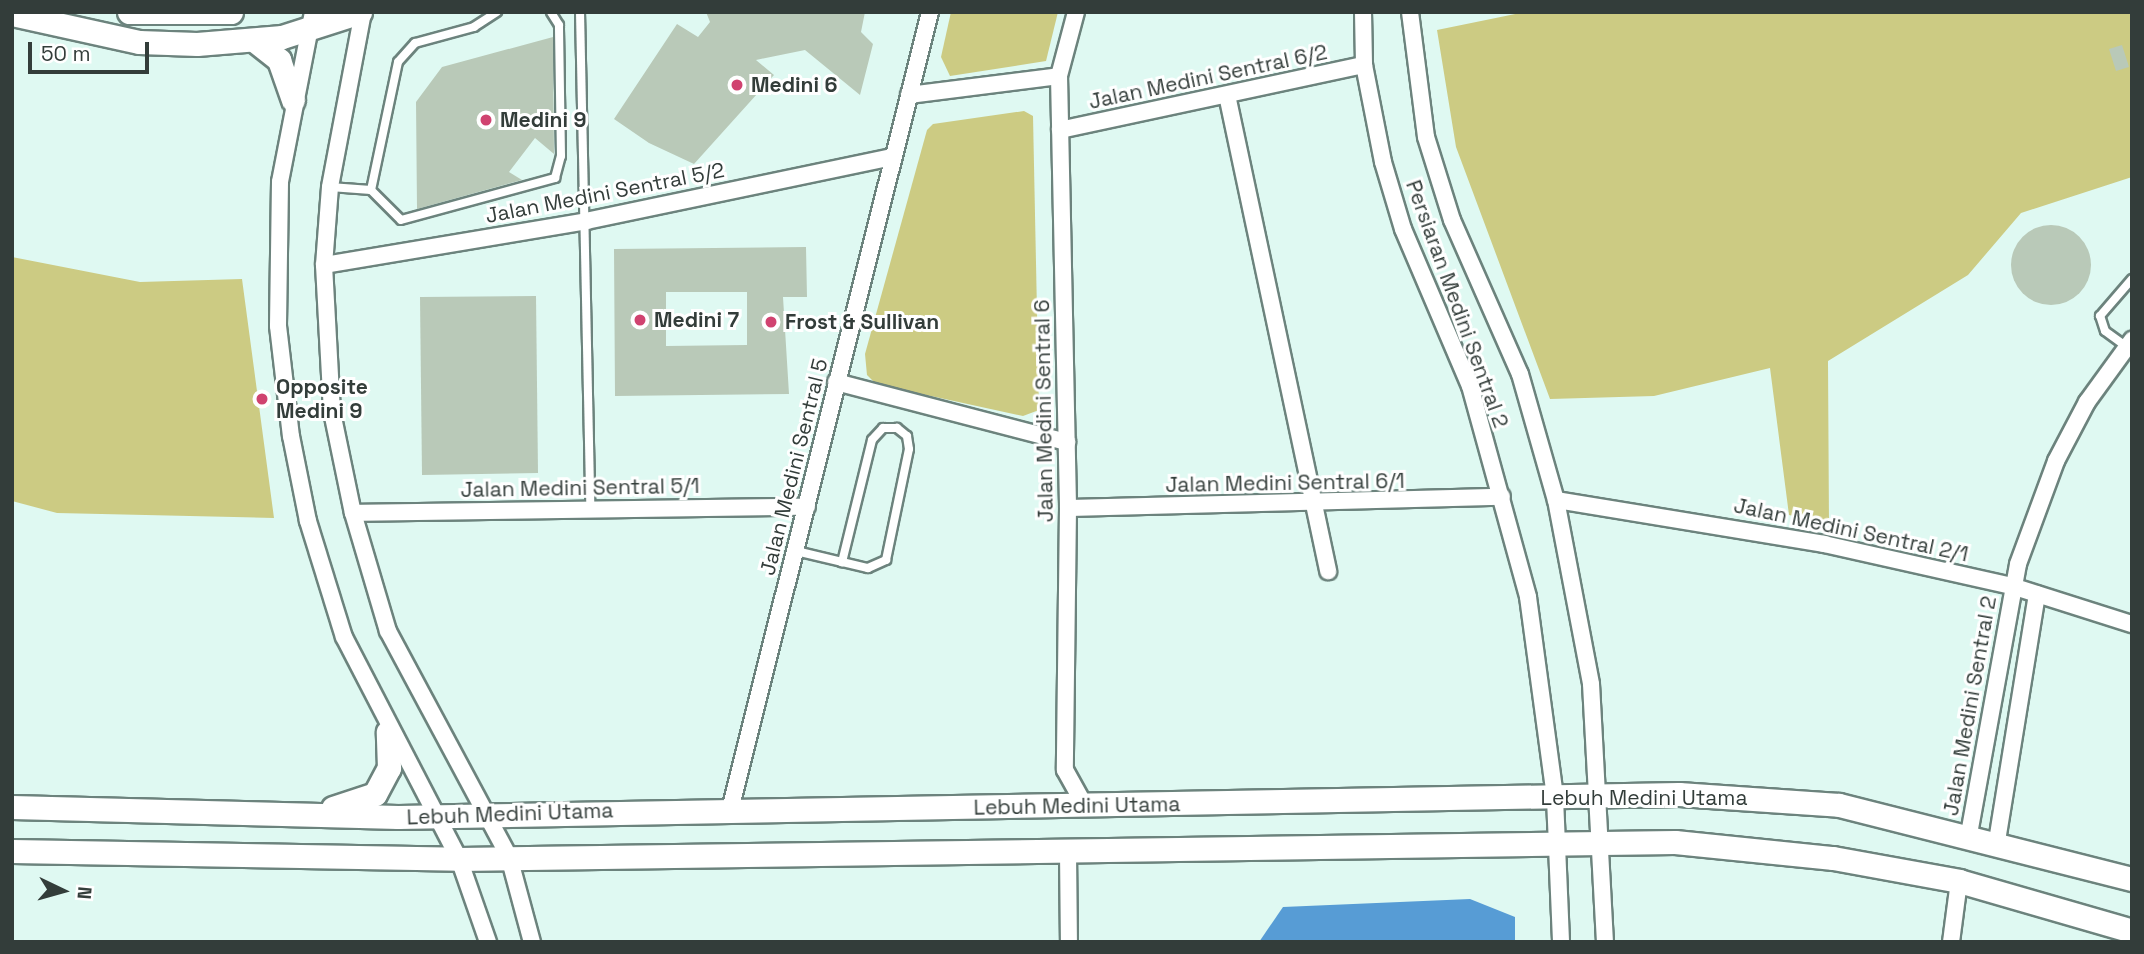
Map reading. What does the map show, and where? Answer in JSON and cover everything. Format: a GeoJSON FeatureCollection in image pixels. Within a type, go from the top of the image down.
{"type":"FeatureCollection","features":[{"type":"Feature","properties":{"kind":"main road"},"geometry":{"type":"LineString","coordinates":[[129,12],[231,12]]}},
{"type":"Feature","properties":{"kind":"main road"},"geometry":{"type":"LineString","coordinates":[[12,14],[139,42],[255,41],[311,22],[361,12]]}},
{"type":"Feature","properties":{"kind":"main road"},"geometry":{"type":"LineString","coordinates":[[255,41],[279,60],[293,100]]}},
{"type":"Feature","properties":{"kind":"main road"},"geometry":{"type":"LineString","coordinates":[[303,815],[375,794],[389,768],[388,732]]}},
{"type":"Feature","properties":{"kind":"main road","name":"Lebuh Medini Utama"},"geometry":{"type":"LineString","coordinates":[[12,807],[438,816],[485,811],[1086,806],[1600,798],[1679,794],[1839,805],[1997,841],[2132,879]]}},
{"type":"Feature","properties":{"kind":"main road","name":"Lebuh Medini Utama"},"geometry":{"type":"LineString","coordinates":[[12,851],[459,859],[1558,844],[1741,847],[1959,881],[2132,931]]}},
{"type":"Feature","properties":{"kind":"street"},"geometry":{"type":"LineString","coordinates":[[361,12],[330,187],[324,265],[332,412],[353,513],[388,631],[509,857],[532,942]]}},
{"type":"Feature","properties":{"kind":"street","name":"Jalan Medini Sentral 5"},"geometry":{"type":"LineString","coordinates":[[730,810],[930,12]]}},
{"type":"Feature","properties":{"kind":"street","name":"Jalan Medini Sentral 6"},"geometry":{"type":"LineString","coordinates":[[1076,12],[1059,76],[1068,508],[1065,770],[1086,806]]}},
{"type":"Feature","properties":{"kind":"street","name":"Persiaran Medini Sentral 2"},"geometry":{"type":"LineString","coordinates":[[1363,12],[1364,65],[1403,229],[1470,386],[1502,497],[1541,672],[1555,798],[1561,942]]}},
{"type":"Feature","properties":{"kind":"street","name":"Persiaran Medini Sentral 2"},"geometry":{"type":"LineString","coordinates":[[1410,12],[1426,137],[1452,220],[1520,374],[1556,500],[1591,684],[1603,844],[1605,942]]}},
{"type":"Feature","properties":{"kind":"street"},"geometry":{"type":"LineString","coordinates":[[311,22],[293,100],[280,182],[277,270],[291,436],[308,521],[344,637],[388,732],[438,816],[459,859],[488,942]]}},
{"type":"Feature","properties":{"kind":"street","name":"Jalan Medini Sentral 6/2"},"geometry":{"type":"LineString","coordinates":[[1060,130],[1364,65]]}},
{"type":"Feature","properties":{"kind":"street"},"geometry":{"type":"LineString","coordinates":[[909,94],[1059,76]]}},
{"type":"Feature","properties":{"kind":"street"},"geometry":{"type":"LineString","coordinates":[[1227,95],[1317,505],[1328,571]]}},
{"type":"Feature","properties":{"kind":"street","name":"Jalan Medini Sentral 5/2"},"geometry":{"type":"LineString","coordinates":[[324,265],[586,221],[893,157]]}},
{"type":"Feature","properties":{"kind":"street","name":"Jalan Medini Sentral 2"},"geometry":{"type":"LineString","coordinates":[[1969,834],[2012,586],[2056,461],[2087,401],[2129,343]]}},
{"type":"Feature","properties":{"kind":"street"},"geometry":{"type":"LineString","coordinates":[[836,382],[1067,442]]}},
{"type":"Feature","properties":{"kind":"street","name":"Jalan Medini Sentral 6/1"},"geometry":{"type":"LineString","coordinates":[[1068,508],[1317,505],[1502,497]]}},
{"type":"Feature","properties":{"kind":"street","name":"Jalan Medini Sentral 2/1"},"geometry":{"type":"LineString","coordinates":[[1556,500],[1688,517],[2012,586],[2132,624]]}},
{"type":"Feature","properties":{"kind":"street","name":"Jalan Medini Sentral 5/1"},"geometry":{"type":"LineString","coordinates":[[353,513],[807,507]]}},
{"type":"Feature","properties":{"kind":"street"},"geometry":{"type":"LineString","coordinates":[[1997,841],[2037,594]]}},
{"type":"Feature","properties":{"kind":"street"},"geometry":{"type":"LineString","coordinates":[[1068,852],[1069,942]]}},
{"type":"Feature","properties":{"kind":"street"},"geometry":{"type":"LineString","coordinates":[[1951,942],[1959,881]]}},
{"type":"Feature","properties":{"kind":"lane"},"geometry":{"type":"LineString","coordinates":[[497,12],[474,27],[415,43],[398,62],[371,190],[388,213],[412,221],[555,178],[561,156],[559,25],[551,12]]}},
{"type":"Feature","properties":{"kind":"lane"},"geometry":{"type":"LineString","coordinates":[[580,12],[590,508]]}},
{"type":"Feature","properties":{"kind":"lane"},"geometry":{"type":"LineString","coordinates":[[330,187],[371,190]]}},
{"type":"Feature","properties":{"kind":"lane"},"geometry":{"type":"LineString","coordinates":[[2129,343],[2105,331],[2100,316],[2132,279]]}},
{"type":"Feature","properties":{"kind":"lane"},"geometry":{"type":"LineString","coordinates":[[796,551],[842,562],[868,568],[886,560],[909,449],[907,436],[897,428],[883,428],[872,440],[842,562]]}},
{"type":"Feature","properties":{"kind":"shaded area"},"geometry":{"type":"Polygon","coordinates":[[[951,12],[1058,12],[1046,61],[950,76],[941,57],[951,12]]]}},
{"type":"Feature","properties":{"kind":"shaded area"},"geometry":{"type":"Polygon","coordinates":[[[1525,12],[2132,12],[2132,177],[2021,213],[1968,275],[1828,361],[1829,524],[1789,515],[1770,368],[1654,396],[1550,399],[1456,147],[1437,30],[1525,12]]]}},
{"type":"Feature","properties":{"kind":"shaded area"},"geometry":{"type":"Polygon","coordinates":[[[1024,111],[1033,116],[1039,410],[1023,416],[876,384],[867,375],[865,354],[927,130],[933,124],[1024,111]]]}},
{"type":"Feature","properties":{"kind":"shaded area"},"geometry":{"type":"Polygon","coordinates":[[[12,257],[140,282],[242,279],[274,518],[57,513],[12,501],[12,257]]]}},
{"type":"Feature","properties":{"kind":"water"},"geometry":{"type":"Polygon","coordinates":[[[1470,899],[1515,917],[1515,942],[1259,942],[1283,907],[1470,899]]]}},
{"type":"Feature","properties":{"kind":"building","name":"Medini 6"},"geometry":{"type":"Polygon","coordinates":[[[706,12],[865,12],[861,32],[873,44],[860,95],[805,50],[756,60],[774,75],[694,164],[649,143],[614,119],[677,24],[698,37],[710,22],[706,12]]]}},
{"type":"Feature","properties":{"kind":"building","name":"Medini 9"},"geometry":{"type":"Polygon","coordinates":[[[553,37],[554,154],[535,138],[509,172],[522,180],[417,209],[416,102],[442,67],[553,37]]]}},
{"type":"Feature","properties":{"kind":"building"},"geometry":{"type":"Polygon","coordinates":[[[2122,45],[2129,67],[2116,71],[2109,49],[2122,45]]]}},
{"type":"Feature","properties":{"kind":"building"},"geometry":{"type":"Polygon","coordinates":[[[2051,225],[2066,228],[2079,237],[2088,250],[2091,265],[2088,280],[2079,293],[2066,302],[2051,305],[2036,302],[2023,293],[2014,280],[2011,265],[2014,250],[2023,237],[2036,228],[2051,225]]]}},
{"type":"Feature","properties":{"kind":"building","name":"Medini 7"},"geometry":{"type":"Polygon","coordinates":[[[806,247],[807,297],[783,297],[789,394],[615,396],[614,249],[806,247]],[[666,292],[666,346],[747,345],[747,292],[666,292]]]}},
{"type":"Feature","properties":{"kind":"building"},"geometry":{"type":"Polygon","coordinates":[[[536,296],[538,473],[422,475],[420,297],[536,296]]]}},
{"type":"Feature","properties":{"kind":"place","name":"Medini 6"},"geometry":{"type":"Point","coordinates":[737,85]}},
{"type":"Feature","properties":{"kind":"place","name":"Medini 9"},"geometry":{"type":"Point","coordinates":[486,120]}},
{"type":"Feature","properties":{"kind":"place","name":"Medini 7"},"geometry":{"type":"Point","coordinates":[640,320]}},
{"type":"Feature","properties":{"kind":"place","name":"Frost & Sullivan"},"geometry":{"type":"Point","coordinates":[771,322]}},
{"type":"Feature","properties":{"kind":"place","name":"Opposite Medini 9"},"geometry":{"type":"Point","coordinates":[262,399]}}]}
